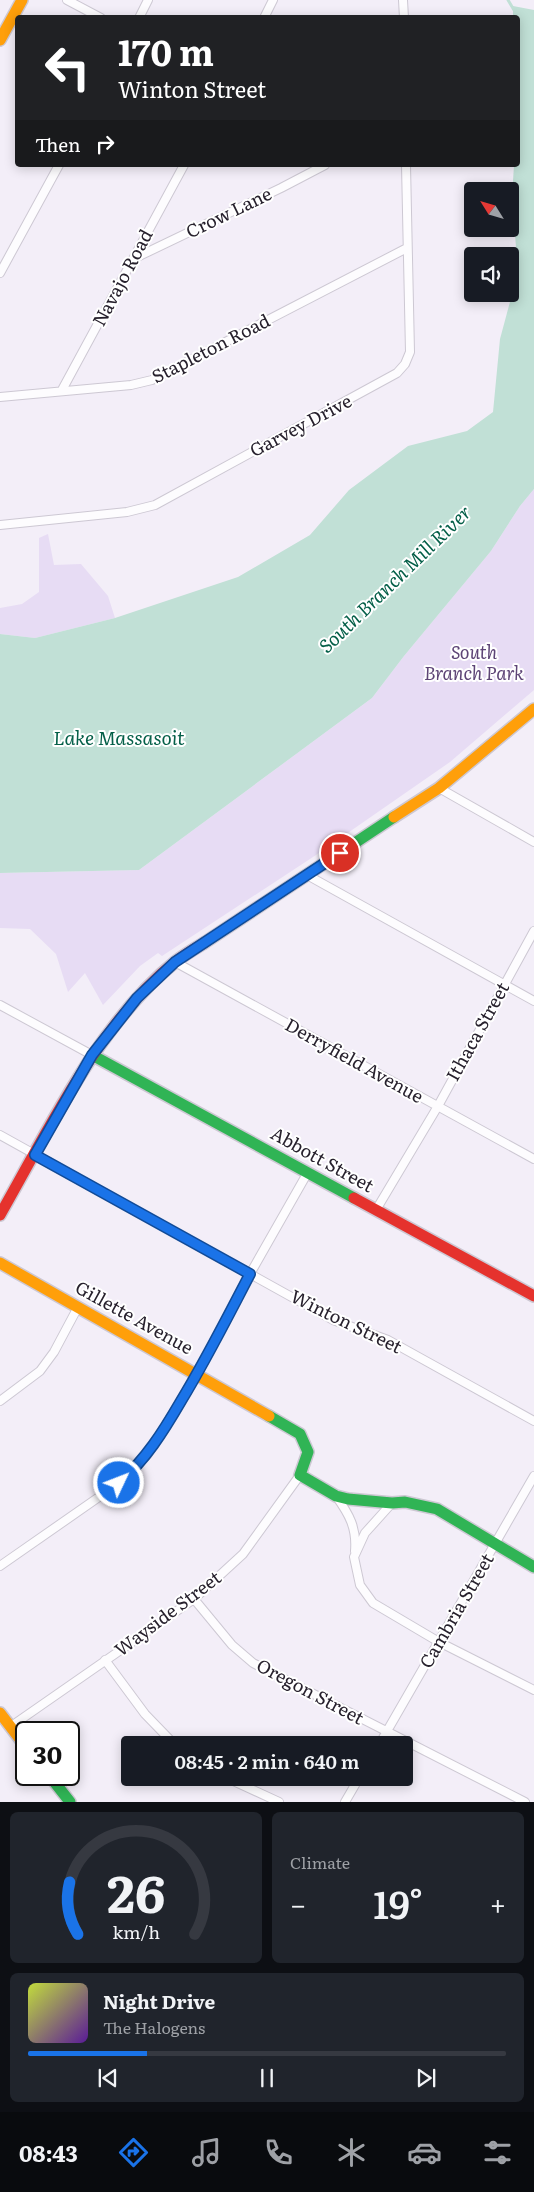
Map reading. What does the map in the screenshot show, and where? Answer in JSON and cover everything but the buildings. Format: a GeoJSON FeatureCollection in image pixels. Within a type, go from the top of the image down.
{"type":"FeatureCollection","features":[{"type":"Feature","properties":{"kind":"street"},"geometry":{"type":"LineString","coordinates":[[0,40],[22,0]]}},
{"type":"Feature","properties":{"kind":"street"},"geometry":{"type":"LineString","coordinates":[[67,0],[95,15]]}},
{"type":"Feature","properties":{"kind":"street"},"geometry":{"type":"LineString","coordinates":[[140,15],[148,0]]}},
{"type":"Feature","properties":{"kind":"street"},"geometry":{"type":"LineString","coordinates":[[266,15],[273,0]]}},
{"type":"Feature","properties":{"kind":"street"},"geometry":{"type":"LineString","coordinates":[[403,0],[404,15]]}},
{"type":"Feature","properties":{"kind":"street"},"geometry":{"type":"LineString","coordinates":[[0,273],[57,167]]}},
{"type":"Feature","properties":{"kind":"street","name":"Navajo Road"},"geometry":{"type":"LineString","coordinates":[[62,390],[183,167]]}},
{"type":"Feature","properties":{"kind":"street","name":"Crow Lane"},"geometry":{"type":"LineString","coordinates":[[133,259],[321,167]]}},
{"type":"Feature","properties":{"kind":"street","name":"Garvey Drive"},"geometry":{"type":"LineString","coordinates":[[0,525],[127,512],[155,505],[393,377],[405,364],[410,352],[406,167]]}},
{"type":"Feature","properties":{"kind":"street","name":"Stapleton Road"},"geometry":{"type":"LineString","coordinates":[[0,397],[131,384],[152,380],[407,248]]}},
{"type":"Feature","properties":{"kind":"street"},"geometry":{"type":"LineString","coordinates":[[0,1215],[92,1055],[137,998],[175,962],[439,788],[534,709]]}},
{"type":"Feature","properties":{"kind":"street"},"geometry":{"type":"LineString","coordinates":[[439,788],[534,842]]}},
{"type":"Feature","properties":{"kind":"street"},"geometry":{"type":"LineString","coordinates":[[307,875],[534,1001]]}},
{"type":"Feature","properties":{"kind":"street","name":"Ithaca Street"},"geometry":{"type":"LineString","coordinates":[[376,1210],[438,1106],[534,931]]}},
{"type":"Feature","properties":{"kind":"street","name":"Derryfield Avenue"},"geometry":{"type":"LineString","coordinates":[[175,962],[534,1158]]}},
{"type":"Feature","properties":{"kind":"street"},"geometry":{"type":"LineString","coordinates":[[0,1005],[92,1055]]}},
{"type":"Feature","properties":{"kind":"street","name":"Abbott Street"},"geometry":{"type":"LineString","coordinates":[[92,1055],[534,1296]]}},
{"type":"Feature","properties":{"kind":"street","name":"Winton Street"},"geometry":{"type":"LineString","coordinates":[[0,1135],[340,1323],[388,1340],[534,1421]]}},
{"type":"Feature","properties":{"kind":"street"},"geometry":{"type":"LineString","coordinates":[[0,1566],[119,1483],[136,1468],[158,1440],[197,1374],[250,1274],[308,1172]]}},
{"type":"Feature","properties":{"kind":"street","name":"Gillette Avenue"},"geometry":{"type":"LineString","coordinates":[[0,1264],[300,1434],[308,1452],[300,1474]]}},
{"type":"Feature","properties":{"kind":"street"},"geometry":{"type":"LineString","coordinates":[[0,1401],[40,1371],[54,1352],[78,1307]]}},
{"type":"Feature","properties":{"kind":"street"},"geometry":{"type":"LineString","coordinates":[[300,1474],[336,1496],[354,1500],[415,1503],[437,1509],[534,1568]]}},
{"type":"Feature","properties":{"kind":"street","name":"Wayside Street"},"geometry":{"type":"LineString","coordinates":[[10,1727],[194,1599],[243,1554],[300,1474]]}},
{"type":"Feature","properties":{"kind":"street","name":"Cambria Street"},"geometry":{"type":"LineString","coordinates":[[385,1736],[534,1476]]}},
{"type":"Feature","properties":{"kind":"street"},"geometry":{"type":"LineString","coordinates":[[336,1496],[353,1523],[356,1537],[354,1557],[360,1585],[373,1604],[439,1642],[534,1690]]}},
{"type":"Feature","properties":{"kind":"street"},"geometry":{"type":"LineString","coordinates":[[354,1557],[365,1533],[392,1503]]}},
{"type":"Feature","properties":{"kind":"street","name":"Oregon Street"},"geometry":{"type":"LineString","coordinates":[[194,1599],[228,1641],[247,1658],[275,1675],[525,1802]]}},
{"type":"Feature","properties":{"kind":"street"},"geometry":{"type":"LineString","coordinates":[[105,1660],[145,1714],[166,1736]]}},
{"type":"Feature","properties":{"kind":"street"},"geometry":{"type":"LineString","coordinates":[[0,1713],[15,1733]]}},
{"type":"Feature","properties":{"kind":"street"},"geometry":{"type":"LineString","coordinates":[[58,1786],[70,1802]]}},
{"type":"Feature","properties":{"kind":"street"},"geometry":{"type":"LineString","coordinates":[[245,1786],[279,1802]]}},
{"type":"Feature","properties":{"kind":"street"},"geometry":{"type":"LineString","coordinates":[[345,1802],[354,1786]]}},
{"type":"Feature","properties":{"kind":"green space","name":"South Branch Park"},"geometry":{"type":"Polygon","coordinates":[[[534,489],[534,690],[450,762],[316,855],[162,956],[158,953],[140,966],[103,1005],[85,973],[68,992],[56,954],[30,929],[0,928],[0,873],[139,870],[372,698],[404,656],[491,551],[520,506],[534,489]]]}},
{"type":"Feature","properties":{"kind":"green space"},"geometry":{"type":"Polygon","coordinates":[[[48,534],[54,565],[81,564],[108,596],[115,618],[35,638],[0,634],[0,608],[22,604],[39,592],[39,538],[48,534]]]}},
{"type":"Feature","properties":{"kind":"water","name":"Lake Massasoit"},"geometry":{"type":"Polygon","coordinates":[[[513,6],[534,10],[534,489],[520,506],[491,551],[404,656],[372,698],[139,870],[0,873],[0,634],[35,638],[115,618],[238,577],[310,535],[349,490],[408,446],[467,431],[493,412],[500,339],[510,302],[519,302],[519,247],[516,247],[515,238],[519,238],[519,182],[513,182],[514,167],[520,167],[520,15],[513,15],[513,6]]]}},
{"type":"Feature","properties":{"kind":"waterway","name":"South Branch Mill River"},"geometry":{"type":"LineString","coordinates":[[508,0],[514,10]]}},
{"type":"Feature","properties":{"kind":"traffic: fast"},"geometry":{"type":"LineString","coordinates":[[204,943],[394,817]]}},
{"type":"Feature","properties":{"kind":"traffic: fast"},"geometry":{"type":"LineString","coordinates":[[92,1055],[354,1198]]}},
{"type":"Feature","properties":{"kind":"traffic: fast"},"geometry":{"type":"LineString","coordinates":[[269,1416],[300,1434],[308,1452],[300,1475],[336,1496],[392,1503],[405,1502],[437,1509],[534,1567]]}},
{"type":"Feature","properties":{"kind":"traffic: fast"},"geometry":{"type":"LineString","coordinates":[[58,1786],[70,1802]]}},
{"type":"Feature","properties":{"kind":"traffic: slow"},"geometry":{"type":"LineString","coordinates":[[0,40],[22,0]]}},
{"type":"Feature","properties":{"kind":"traffic: slow"},"geometry":{"type":"LineString","coordinates":[[394,817],[439,788],[534,709]]}},
{"type":"Feature","properties":{"kind":"traffic: slow"},"geometry":{"type":"LineString","coordinates":[[0,1263],[269,1416]]}},
{"type":"Feature","properties":{"kind":"traffic: slow"},"geometry":{"type":"LineString","coordinates":[[0,1713],[15,1733]]}},
{"type":"Feature","properties":{"kind":"traffic: jam"},"geometry":{"type":"LineString","coordinates":[[0,1215],[56,1114],[122,1015],[175,962],[204,943]]}},
{"type":"Feature","properties":{"kind":"traffic: jam"},"geometry":{"type":"LineString","coordinates":[[354,1198],[534,1296]]}},
{"type":"Feature","properties":{"kind":"route"},"geometry":{"type":"LineString","coordinates":[[119,1483],[142,1461],[158,1440],[197,1374],[250,1274],[35,1155],[92,1055],[137,998],[175,962],[340,853]]}}]}
